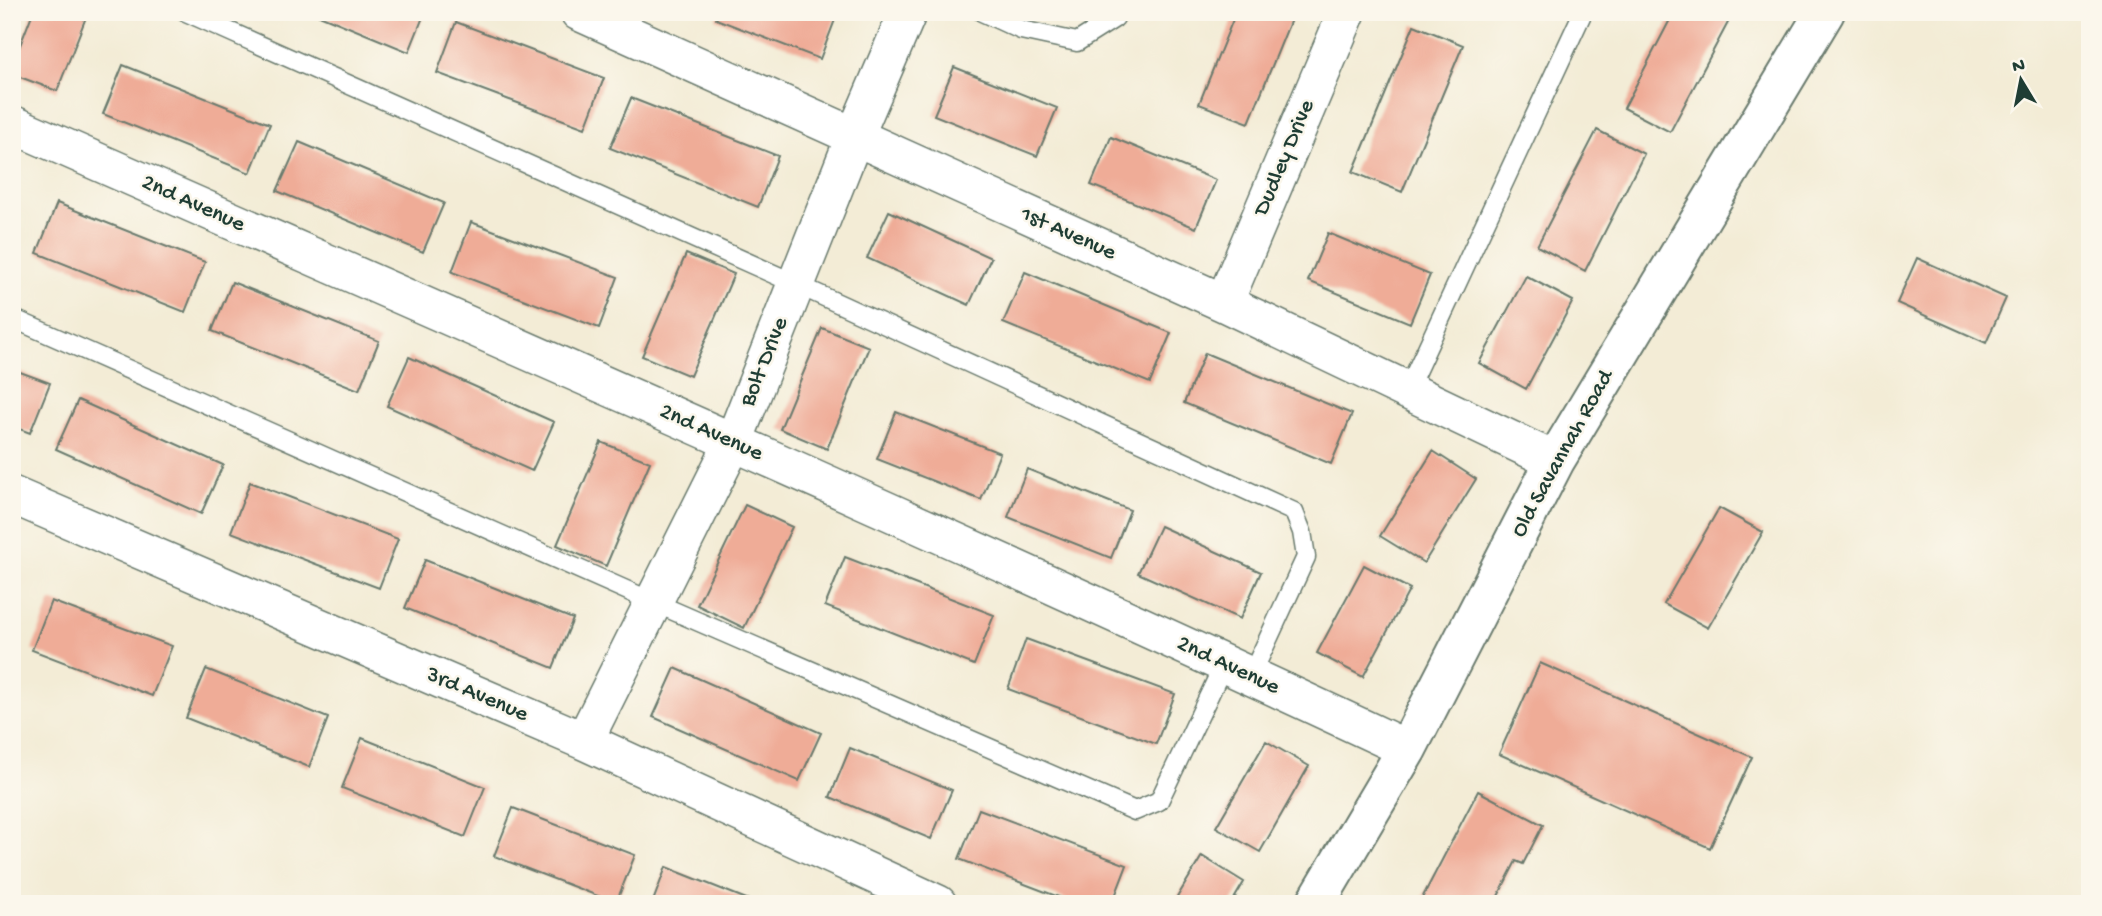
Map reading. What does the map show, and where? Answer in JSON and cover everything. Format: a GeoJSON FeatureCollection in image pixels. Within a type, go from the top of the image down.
{"type":"FeatureCollection","features":[{"type":"Feature","properties":{"kind":"street","name":"1st Avenue"},"geometry":{"type":"LineString","coordinates":[[579,12],[1224,303],[1556,461]]}},
{"type":"Feature","properties":{"kind":"street","name":"Bolt Drive"},"geometry":{"type":"LineString","coordinates":[[584,741],[733,443],[854,138],[908,12]]}},
{"type":"Feature","properties":{"kind":"street","name":"Dudley Drive"},"geometry":{"type":"LineString","coordinates":[[1224,303],[1347,12]]}},
{"type":"Feature","properties":{"kind":"street","name":"Old Savannah Road"},"geometry":{"type":"LineString","coordinates":[[1315,904],[1407,749],[1556,461],[1825,12]]}},
{"type":"Feature","properties":{"kind":"street","name":"2nd Avenue"},"geometry":{"type":"LineString","coordinates":[[12,124],[733,443],[1407,749]]}},
{"type":"Feature","properties":{"kind":"street","name":"3rd Avenue"},"geometry":{"type":"LineString","coordinates":[[12,495],[584,741],[938,904]]}},
{"type":"Feature","properties":{"kind":"lane"},"geometry":{"type":"LineString","coordinates":[[12,318],[1135,811],[1159,801],[1306,556],[1303,532],[1294,512],[796,284],[186,12]]}},
{"type":"Feature","properties":{"kind":"lane"},"geometry":{"type":"LineString","coordinates":[[982,12],[1021,30],[1077,42],[1115,18],[1117,12]]}},
{"type":"Feature","properties":{"kind":"lane"},"geometry":{"type":"LineString","coordinates":[[1407,391],[1583,12]]}},
{"type":"Feature","properties":{"kind":"building"},"geometry":{"type":"Polygon","coordinates":[[[33,12],[88,12],[57,91],[12,74],[12,66],[33,12]]]}},
{"type":"Feature","properties":{"kind":"building"},"geometry":{"type":"Polygon","coordinates":[[[312,12],[425,12],[409,52],[312,12]]]}},
{"type":"Feature","properties":{"kind":"building"},"geometry":{"type":"Polygon","coordinates":[[[719,12],[838,12],[820,59],[716,19],[719,12]]]}},
{"type":"Feature","properties":{"kind":"building"},"geometry":{"type":"Polygon","coordinates":[[[1236,12],[1294,12],[1249,123],[1199,104],[1236,12]]]}},
{"type":"Feature","properties":{"kind":"building"},"geometry":{"type":"Polygon","coordinates":[[[1674,12],[1721,12],[1731,17],[1670,132],[1624,108],[1674,12]]]}},
{"type":"Feature","properties":{"kind":"building"},"geometry":{"type":"Polygon","coordinates":[[[456,22],[604,78],[585,128],[437,73],[456,22]]]}},
{"type":"Feature","properties":{"kind":"building"},"geometry":{"type":"Polygon","coordinates":[[[1414,25],[1463,45],[1402,192],[1353,172],[1414,25]]]}},
{"type":"Feature","properties":{"kind":"building"},"geometry":{"type":"Polygon","coordinates":[[[123,65],[270,124],[250,173],[103,114],[123,65]]]}},
{"type":"Feature","properties":{"kind":"building"},"geometry":{"type":"Polygon","coordinates":[[[954,67],[1057,108],[1037,156],[934,115],[954,67]]]}},
{"type":"Feature","properties":{"kind":"building"},"geometry":{"type":"Polygon","coordinates":[[[631,98],[778,156],[758,207],[610,148],[631,98]]]}},
{"type":"Feature","properties":{"kind":"building"},"geometry":{"type":"Polygon","coordinates":[[[1597,130],[1644,154],[1585,271],[1537,246],[1597,130]]]}},
{"type":"Feature","properties":{"kind":"building"},"geometry":{"type":"Polygon","coordinates":[[[1111,137],[1216,180],[1196,228],[1091,185],[1111,137]]]}},
{"type":"Feature","properties":{"kind":"building"},"geometry":{"type":"Polygon","coordinates":[[[299,142],[444,203],[423,252],[277,191],[299,142]]]}},
{"type":"Feature","properties":{"kind":"building"},"geometry":{"type":"Polygon","coordinates":[[[57,203],[205,262],[185,312],[37,253],[57,203]]]}},
{"type":"Feature","properties":{"kind":"building"},"geometry":{"type":"Polygon","coordinates":[[[889,211],[991,258],[969,305],[867,258],[889,211]]]}},
{"type":"Feature","properties":{"kind":"building"},"geometry":{"type":"Polygon","coordinates":[[[471,222],[618,277],[599,328],[452,272],[471,222]]]}},
{"type":"Feature","properties":{"kind":"building"},"geometry":{"type":"Polygon","coordinates":[[[1328,233],[1430,275],[1410,323],[1308,281],[1328,233]]]}},
{"type":"Feature","properties":{"kind":"building"},"geometry":{"type":"Polygon","coordinates":[[[686,254],[734,274],[690,376],[642,356],[686,254]]]}},
{"type":"Feature","properties":{"kind":"building"},"geometry":{"type":"Polygon","coordinates":[[[1917,258],[2006,298],[1986,343],[1897,303],[1917,258]]]}},
{"type":"Feature","properties":{"kind":"building"},"geometry":{"type":"Polygon","coordinates":[[[1025,272],[1171,333],[1150,383],[1003,323],[1025,272]]]}},
{"type":"Feature","properties":{"kind":"building"},"geometry":{"type":"Polygon","coordinates":[[[1526,276],[1573,301],[1526,389],[1479,363],[1526,276]]]}},
{"type":"Feature","properties":{"kind":"building"},"geometry":{"type":"Polygon","coordinates":[[[232,282],[379,341],[359,390],[212,331],[232,282]]]}},
{"type":"Feature","properties":{"kind":"building"},"geometry":{"type":"Polygon","coordinates":[[[822,328],[869,347],[827,449],[780,429],[822,328]]]}},
{"type":"Feature","properties":{"kind":"building"},"geometry":{"type":"Polygon","coordinates":[[[1205,353],[1352,414],[1331,464],[1184,403],[1205,353]]]}},
{"type":"Feature","properties":{"kind":"building"},"geometry":{"type":"Polygon","coordinates":[[[409,357],[554,422],[532,471],[387,406],[409,357]]]}},
{"type":"Feature","properties":{"kind":"building"},"geometry":{"type":"Polygon","coordinates":[[[12,369],[50,383],[30,433],[12,426],[12,369]]]}},
{"type":"Feature","properties":{"kind":"building"},"geometry":{"type":"Polygon","coordinates":[[[78,400],[223,465],[201,514],[56,449],[78,400]]]}},
{"type":"Feature","properties":{"kind":"building"},"geometry":{"type":"Polygon","coordinates":[[[896,412],[1000,453],[981,500],[877,459],[896,412]]]}},
{"type":"Feature","properties":{"kind":"building"},"geometry":{"type":"Polygon","coordinates":[[[601,442],[650,462],[606,566],[557,545],[601,442]]]}},
{"type":"Feature","properties":{"kind":"building"},"geometry":{"type":"Polygon","coordinates":[[[1433,451],[1476,479],[1424,563],[1380,536],[1433,451]]]}},
{"type":"Feature","properties":{"kind":"building"},"geometry":{"type":"Polygon","coordinates":[[[1027,469],[1130,510],[1111,558],[1008,517],[1027,469]]]}},
{"type":"Feature","properties":{"kind":"building"},"geometry":{"type":"Polygon","coordinates":[[[250,482],[398,539],[379,588],[231,532],[250,482]]]}},
{"type":"Feature","properties":{"kind":"building"},"geometry":{"type":"Polygon","coordinates":[[[745,505],[792,527],[744,628],[697,605],[745,505]]]}},
{"type":"Feature","properties":{"kind":"building"},"geometry":{"type":"Polygon","coordinates":[[[1719,508],[1763,532],[1708,628],[1664,604],[1719,508]]]}},
{"type":"Feature","properties":{"kind":"building"},"geometry":{"type":"Polygon","coordinates":[[[1160,526],[1261,572],[1240,619],[1138,573],[1160,526]]]}},
{"type":"Feature","properties":{"kind":"building"},"geometry":{"type":"Polygon","coordinates":[[[845,557],[994,615],[974,665],[825,606],[845,557]]]}},
{"type":"Feature","properties":{"kind":"building"},"geometry":{"type":"Polygon","coordinates":[[[425,560],[573,619],[553,668],[405,608],[425,560]]]}},
{"type":"Feature","properties":{"kind":"building"},"geometry":{"type":"Polygon","coordinates":[[[1364,565],[1410,589],[1363,677],[1317,653],[1364,565]]]}},
{"type":"Feature","properties":{"kind":"building"},"geometry":{"type":"Polygon","coordinates":[[[51,601],[172,646],[152,696],[32,650],[51,601]]]}},
{"type":"Feature","properties":{"kind":"building"},"geometry":{"type":"Polygon","coordinates":[[[1026,639],[1175,694],[1156,744],[1008,689],[1026,639]]]}},
{"type":"Feature","properties":{"kind":"building"},"geometry":{"type":"Polygon","coordinates":[[[1540,663],[1752,757],[1710,848],[1499,754],[1540,663]]]}},
{"type":"Feature","properties":{"kind":"building"},"geometry":{"type":"Polygon","coordinates":[[[675,668],[821,733],[799,781],[653,717],[675,668]]]}},
{"type":"Feature","properties":{"kind":"building"},"geometry":{"type":"Polygon","coordinates":[[[206,669],[328,718],[309,767],[186,718],[206,669]]]}},
{"type":"Feature","properties":{"kind":"building"},"geometry":{"type":"Polygon","coordinates":[[[362,738],[485,787],[465,837],[342,788],[362,738]]]}},
{"type":"Feature","properties":{"kind":"building"},"geometry":{"type":"Polygon","coordinates":[[[1266,741],[1309,766],[1260,852],[1216,827],[1266,741]]]}},
{"type":"Feature","properties":{"kind":"building"},"geometry":{"type":"Polygon","coordinates":[[[850,748],[952,790],[931,839],[830,797],[850,748]]]}},
{"type":"Feature","properties":{"kind":"building"},"geometry":{"type":"Polygon","coordinates":[[[1478,791],[1543,825],[1523,864],[1516,861],[1494,904],[1419,904],[1478,791]]]}},
{"type":"Feature","properties":{"kind":"building"},"geometry":{"type":"Polygon","coordinates":[[[513,808],[635,855],[616,903],[494,856],[513,808]]]}},
{"type":"Feature","properties":{"kind":"building"},"geometry":{"type":"Polygon","coordinates":[[[979,809],[1127,865],[1112,904],[1077,904],[959,859],[979,809]]]}},
{"type":"Feature","properties":{"kind":"building"},"geometry":{"type":"Polygon","coordinates":[[[1202,856],[1244,882],[1231,904],[1173,904],[1202,856]]]}},
{"type":"Feature","properties":{"kind":"building"},"geometry":{"type":"Polygon","coordinates":[[[666,867],[759,904],[652,904],[666,867]]]}}]}
